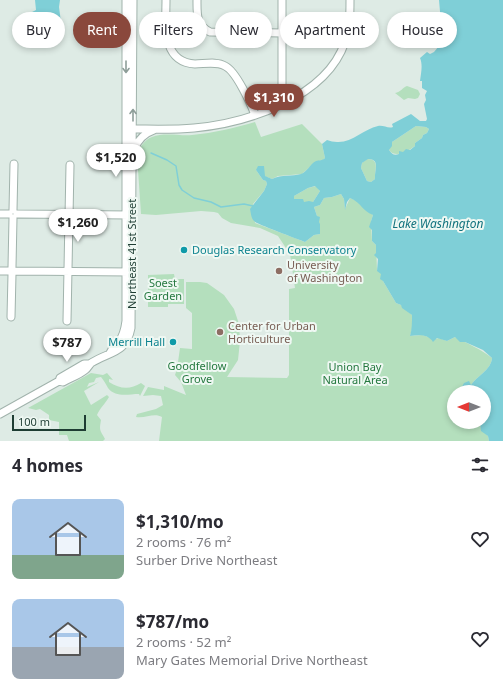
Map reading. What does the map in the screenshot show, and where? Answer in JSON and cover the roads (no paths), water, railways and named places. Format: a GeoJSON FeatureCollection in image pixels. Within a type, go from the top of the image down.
{"type":"FeatureCollection","features":[{"type":"Feature","properties":{"kind":"street","name":"Northeast 41st Street"},"geometry":{"type":"LineString","coordinates":[[126,0],[130,129],[133,152],[129,215]]}},
{"type":"Feature","properties":{"kind":"street","name":"Northeast 41st Street"},"geometry":{"type":"LineString","coordinates":[[0,414],[59,381],[63,382],[85,370],[90,364],[110,353],[114,353],[121,349],[130,332],[132,313],[129,272],[129,215],[133,0]]}},
{"type":"Feature","properties":{"kind":"street"},"geometry":{"type":"LineString","coordinates":[[166,0],[167,41],[171,50],[179,59],[187,63],[218,64],[226,66],[250,101],[255,115]]}},
{"type":"Feature","properties":{"kind":"street"},"geometry":{"type":"LineString","coordinates":[[198,0],[198,21],[203,28],[214,33],[280,33]]}},
{"type":"Feature","properties":{"kind":"street"},"geometry":{"type":"LineString","coordinates":[[282,0],[282,12]]}},
{"type":"Feature","properties":{"kind":"street"},"geometry":{"type":"LineString","coordinates":[[130,129],[193,128],[212,126],[255,115],[302,94],[321,80],[339,57],[348,32],[350,0]]}},
{"type":"Feature","properties":{"kind":"street"},"geometry":{"type":"LineString","coordinates":[[282,48],[282,96],[285,102]]}},
{"type":"Feature","properties":{"kind":"street"},"geometry":{"type":"LineString","coordinates":[[133,152],[136,143],[140,139],[158,128]]}},
{"type":"Feature","properties":{"kind":"street"},"geometry":{"type":"LineString","coordinates":[[11,317],[14,164]]}},
{"type":"Feature","properties":{"kind":"street"},"geometry":{"type":"LineString","coordinates":[[67,321],[70,165]]}},
{"type":"Feature","properties":{"kind":"street"},"geometry":{"type":"LineString","coordinates":[[0,214],[129,215]]}},
{"type":"Feature","properties":{"kind":"street"},"geometry":{"type":"LineString","coordinates":[[0,270],[129,272]]}},
{"type":"Feature","properties":{"kind":"water"},"geometry":{"type":"Polygon","coordinates":[[[35,0],[60,0],[60,12],[32,12],[36,10],[35,0]]]}},
{"type":"Feature","properties":{"kind":"water","name":"Lake Washington"},"geometry":{"type":"Polygon","coordinates":[[[439,0],[503,0],[503,441],[489,441],[488,436],[481,431],[481,429],[491,429],[491,385],[471,385],[487,369],[492,358],[483,350],[465,342],[460,342],[455,337],[447,341],[437,338],[433,342],[426,336],[410,336],[412,328],[412,315],[402,308],[401,305],[396,303],[383,281],[380,279],[381,274],[377,271],[378,259],[374,255],[376,253],[376,245],[372,241],[372,230],[369,227],[373,215],[350,198],[347,202],[345,210],[344,199],[341,194],[324,198],[320,205],[314,207],[317,216],[320,217],[320,234],[314,235],[305,242],[256,223],[252,218],[250,209],[264,191],[267,184],[256,170],[258,166],[264,166],[265,176],[272,179],[301,174],[305,172],[314,162],[325,158],[322,144],[327,140],[342,142],[378,126],[389,128],[393,127],[392,124],[411,114],[420,121],[426,121],[427,119],[424,104],[427,91],[422,88],[422,81],[420,81],[422,66],[420,58],[427,52],[430,54],[437,48],[457,48],[457,12],[440,12],[439,0]],[[416,126],[392,142],[392,146],[389,150],[392,154],[397,155],[399,154],[399,151],[403,152],[406,149],[410,150],[415,146],[415,143],[422,138],[423,135],[427,133],[429,129],[426,127],[416,126]],[[368,159],[362,163],[361,168],[367,181],[371,182],[375,179],[376,163],[368,159]],[[315,186],[308,188],[294,196],[294,199],[303,199],[304,202],[313,202],[320,191],[315,186]]]}},
{"type":"Feature","properties":{"kind":"water","name":"Lake Washington"},"geometry":{"type":"Polygon","coordinates":[[[469,381],[471,385],[463,385],[464,383],[469,381]]]}},
{"type":"Feature","properties":{"kind":"waterway"},"geometry":{"type":"LineString","coordinates":[[151,153],[176,166],[179,185],[182,190],[194,198],[211,202],[221,207],[244,204],[253,206]]}},
{"type":"Feature","properties":{"kind":"place","name":"Douglas Research Conservatory"},"geometry":{"type":"Point","coordinates":[184,250]}},
{"type":"Feature","properties":{"kind":"place","name":"University of Washington"},"geometry":{"type":"Point","coordinates":[279,271]}},
{"type":"Feature","properties":{"kind":"place","name":"Center for Urban Horticulture"},"geometry":{"type":"Point","coordinates":[220,332]}},
{"type":"Feature","properties":{"kind":"place","name":"Merrill Hall"},"geometry":{"type":"Point","coordinates":[173,342]}},
{"type":"Feature","properties":{"kind":"park label","name":"Soest Garden"},"geometry":{"type":"Point","coordinates":[163,289]}},
{"type":"Feature","properties":{"kind":"park label","name":"Goodfellow Grove"},"geometry":{"type":"Point","coordinates":[197,372]}},
{"type":"Feature","properties":{"kind":"park label","name":"Union Bay Natural Area"},"geometry":{"type":"Point","coordinates":[355,373]}}]}
